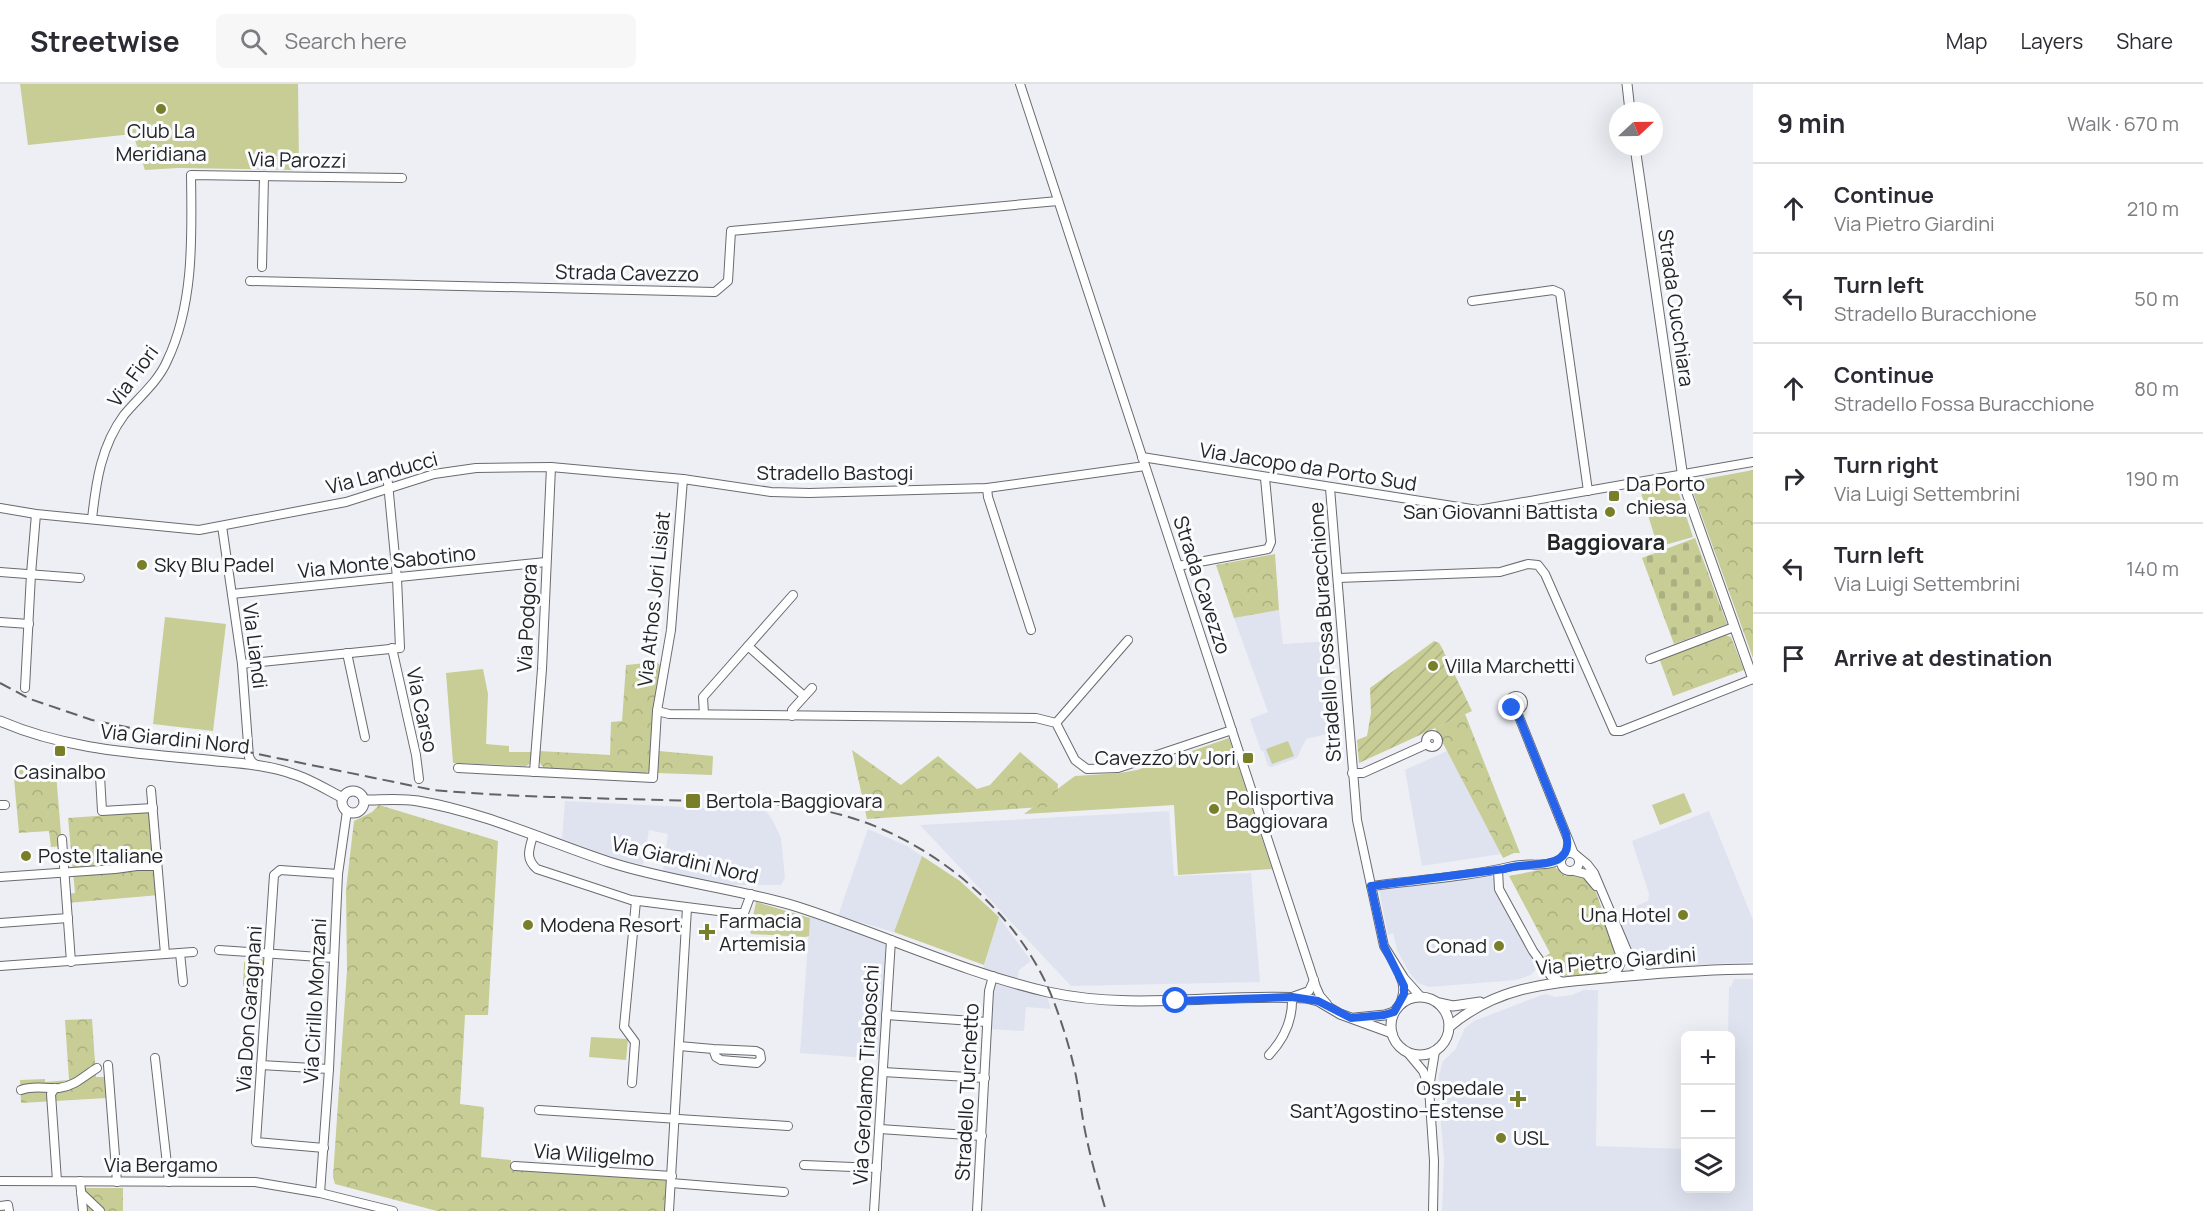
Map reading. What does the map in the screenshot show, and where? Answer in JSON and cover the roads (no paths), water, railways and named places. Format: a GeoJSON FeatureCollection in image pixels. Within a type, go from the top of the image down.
{"type":"FeatureCollection","features":[{"type":"Feature","properties":{"kind":"main road"},"geometry":{"type":"LineString","coordinates":[[1627,84],[1629,102]]}},
{"type":"Feature","properties":{"kind":"main road","name":"Strada Cucchiara"},"geometry":{"type":"LineString","coordinates":[[1636,156],[1686,493],[1753,679]]}},
{"type":"Feature","properties":{"kind":"main road","name":"Via Giardini Nord"},"geometry":{"type":"LineString","coordinates":[[0,722],[61,743],[257,766],[294,774],[343,798],[347,793],[353,791],[359,792],[364,800],[416,801],[455,810],[644,872],[751,894],[814,912],[993,976]]}},
{"type":"Feature","properties":{"kind":"main road"},"geometry":{"type":"LineString","coordinates":[[343,798],[343,805],[347,811],[354,813],[360,810],[364,800]]}},
{"type":"Feature","properties":{"kind":"main road","name":"Via Pietro Giardini"},"geometry":{"type":"LineString","coordinates":[[1420,996],[1439,1004],[1453,1006],[1485,1002],[1538,985],[1648,974],[1753,969]]}},
{"type":"Feature","properties":{"kind":"main road"},"geometry":{"type":"LineString","coordinates":[[993,976],[1050,992],[1124,1001],[1292,997],[1318,1001],[1332,1010],[1392,1033]]}},
{"type":"Feature","properties":{"kind":"main road"},"geometry":{"type":"LineString","coordinates":[[1351,1018],[1384,1015],[1409,998],[1420,996]]}},
{"type":"Feature","properties":{"kind":"main road","name":"Via Pietro Giardini"},"geometry":{"type":"LineString","coordinates":[[1435,1051],[1447,1036],[1449,1027],[1464,1014],[1485,1002]]}},
{"type":"Feature","properties":{"kind":"main road"},"geometry":{"type":"LineString","coordinates":[[1439,1004],[1446,1012],[1449,1027]]}},
{"type":"Feature","properties":{"kind":"main road"},"geometry":{"type":"LineString","coordinates":[[1397,1008],[1391,1023],[1396,1042],[1408,1053],[1422,1055],[1435,1051]]}},
{"type":"Feature","properties":{"kind":"street","name":"Strada Cavezzo"},"geometry":{"type":"LineString","coordinates":[[1020,84],[1314,980],[1320,996],[1332,1010]]}},
{"type":"Feature","properties":{"kind":"street","name":"Via Parozzi"},"geometry":{"type":"LineString","coordinates":[[191,176],[402,178]]}},
{"type":"Feature","properties":{"kind":"street","name":"Via Fiori"},"geometry":{"type":"LineString","coordinates":[[92,519],[96,482],[106,447],[123,417],[166,364],[178,333],[187,291],[192,237],[191,176]]}},
{"type":"Feature","properties":{"kind":"street"},"geometry":{"type":"LineString","coordinates":[[262,267],[264,176]]}},
{"type":"Feature","properties":{"kind":"street","name":"Strada Cavezzo"},"geometry":{"type":"LineString","coordinates":[[250,281],[715,292],[728,281],[731,231],[1058,201]]}},
{"type":"Feature","properties":{"kind":"street"},"geometry":{"type":"LineString","coordinates":[[1472,301],[1553,290],[1560,293],[1588,491]]}},
{"type":"Feature","properties":{"kind":"street","name":"Via Jacopo da Porto Sud"},"geometry":{"type":"LineString","coordinates":[[1143,461],[1265,477],[1478,510],[1753,462]]}},
{"type":"Feature","properties":{"kind":"street","name":"Stradello Bastogi"},"geometry":{"type":"LineString","coordinates":[[683,480],[771,492],[808,493],[987,488],[1143,461]]}},
{"type":"Feature","properties":{"kind":"street","name":"Via Landucci"},"geometry":{"type":"LineString","coordinates":[[0,508],[36,514],[199,530],[346,502],[388,486],[447,472],[476,468],[550,467],[683,480]]}},
{"type":"Feature","properties":{"kind":"street","name":"Via Podgora"},"geometry":{"type":"LineString","coordinates":[[534,772],[542,669],[550,467]]}},
{"type":"Feature","properties":{"kind":"street"},"geometry":{"type":"LineString","coordinates":[[1178,566],[1268,549],[1271,542],[1265,477]]}},
{"type":"Feature","properties":{"kind":"street","name":"Via Athos Jori Lisiat"},"geometry":{"type":"LineString","coordinates":[[683,480],[671,630],[657,711],[669,714],[1036,718],[1056,723]]}},
{"type":"Feature","properties":{"kind":"street","name":"Via Carso"},"geometry":{"type":"LineString","coordinates":[[388,486],[397,578],[396,648],[419,779]]}},
{"type":"Feature","properties":{"kind":"street"},"geometry":{"type":"LineString","coordinates":[[987,488],[1031,630]]}},
{"type":"Feature","properties":{"kind":"street","name":"Stradello Fossa Buracchione"},"geometry":{"type":"LineString","coordinates":[[1330,488],[1357,820],[1384,946],[1394,963]]}},
{"type":"Feature","properties":{"kind":"street"},"geometry":{"type":"LineString","coordinates":[[26,688],[36,514]]}},
{"type":"Feature","properties":{"kind":"street","name":"Via Liandi"},"geometry":{"type":"LineString","coordinates":[[222,526],[242,664],[249,757],[257,766]]}},
{"type":"Feature","properties":{"kind":"street","name":"Via Monte Sabotino"},"geometry":{"type":"LineString","coordinates":[[232,594],[546,562]]}},
{"type":"Feature","properties":{"kind":"street"},"geometry":{"type":"LineString","coordinates":[[1338,578],[1500,572],[1528,564],[1538,566],[1545,574],[1614,731],[1621,731],[1753,679]]}},
{"type":"Feature","properties":{"kind":"street"},"geometry":{"type":"LineString","coordinates":[[0,572],[80,578]]}},
{"type":"Feature","properties":{"kind":"street"},"geometry":{"type":"LineString","coordinates":[[704,714],[703,697],[793,595]]}},
{"type":"Feature","properties":{"kind":"street"},"geometry":{"type":"LineString","coordinates":[[0,622],[29,624]]}},
{"type":"Feature","properties":{"kind":"street"},"geometry":{"type":"LineString","coordinates":[[1650,659],[1734,627]]}},
{"type":"Feature","properties":{"kind":"street"},"geometry":{"type":"LineString","coordinates":[[1128,640],[1056,723],[1075,760],[1087,769],[1118,768],[1232,730]]}},
{"type":"Feature","properties":{"kind":"street"},"geometry":{"type":"LineString","coordinates":[[748,646],[804,696]]}},
{"type":"Feature","properties":{"kind":"street"},"geometry":{"type":"LineString","coordinates":[[242,664],[396,648]]}},
{"type":"Feature","properties":{"kind":"street"},"geometry":{"type":"LineString","coordinates":[[347,653],[365,737]]}},
{"type":"Feature","properties":{"kind":"street"},"geometry":{"type":"LineString","coordinates":[[792,716],[792,710],[812,688]]}},
{"type":"Feature","properties":{"kind":"street"},"geometry":{"type":"LineString","coordinates":[[1517,709],[1579,864],[1574,871]]}},
{"type":"Feature","properties":{"kind":"street"},"geometry":{"type":"LineString","coordinates":[[458,768],[652,778],[657,711]]}},
{"type":"Feature","properties":{"kind":"street","name":"Stradello Fossa Buracchione"},"geometry":{"type":"LineString","coordinates":[[1352,773],[1363,773],[1427,744]]}},
{"type":"Feature","properties":{"kind":"street"},"geometry":{"type":"LineString","coordinates":[[100,776],[102,811],[153,808]]}},
{"type":"Feature","properties":{"kind":"street"},"geometry":{"type":"LineString","coordinates":[[151,790],[165,954]]}},
{"type":"Feature","properties":{"kind":"street","name":"Via Cirillo Monzani"},"geometry":{"type":"LineString","coordinates":[[320,1194],[329,1069],[338,874],[347,811]]}},
{"type":"Feature","properties":{"kind":"street"},"geometry":{"type":"LineString","coordinates":[[533,836],[528,855],[537,869],[636,901],[744,913],[751,894]]}},
{"type":"Feature","properties":{"kind":"street"},"geometry":{"type":"LineString","coordinates":[[62,839],[70,962]]}},
{"type":"Feature","properties":{"kind":"street"},"geometry":{"type":"LineString","coordinates":[[1562,867],[1568,841]]}},
{"type":"Feature","properties":{"kind":"street"},"geometry":{"type":"LineString","coordinates":[[1371,886],[1512,866],[1554,863],[1569,853],[1591,867],[1633,965],[1648,974]]}},
{"type":"Feature","properties":{"kind":"street"},"geometry":{"type":"LineString","coordinates":[[1554,863],[1566,871],[1586,873],[1594,883],[1621,952],[1620,966],[1607,978]]}},
{"type":"Feature","properties":{"kind":"street"},"geometry":{"type":"LineString","coordinates":[[0,877],[157,866]]}},
{"type":"Feature","properties":{"kind":"street"},"geometry":{"type":"LineString","coordinates":[[1501,869],[1499,889],[1543,967],[1551,976],[1564,982]]}},
{"type":"Feature","properties":{"kind":"street","name":"Via Don Garagnani"},"geometry":{"type":"LineString","coordinates":[[324,1148],[256,1142],[274,875],[280,870],[338,874]]}},
{"type":"Feature","properties":{"kind":"street"},"geometry":{"type":"LineString","coordinates":[[632,1083],[635,1042],[624,1027],[636,901]]}},
{"type":"Feature","properties":{"kind":"street"},"geometry":{"type":"LineString","coordinates":[[669,1211],[687,908]]}},
{"type":"Feature","properties":{"kind":"street"},"geometry":{"type":"LineString","coordinates":[[0,923],[68,918]]}},
{"type":"Feature","properties":{"kind":"street","name":"Via Gerolamo Tiraboschi"},"geometry":{"type":"LineString","coordinates":[[874,1211],[891,940]]}},
{"type":"Feature","properties":{"kind":"street"},"geometry":{"type":"LineString","coordinates":[[219,950],[334,958]]}},
{"type":"Feature","properties":{"kind":"street"},"geometry":{"type":"LineString","coordinates":[[0,966],[193,952]]}},
{"type":"Feature","properties":{"kind":"street"},"geometry":{"type":"LineString","coordinates":[[180,953],[183,982]]}},
{"type":"Feature","properties":{"kind":"street"},"geometry":{"type":"LineString","coordinates":[[1394,963],[1420,996]]}},
{"type":"Feature","properties":{"kind":"street"},"geometry":{"type":"LineString","coordinates":[[1394,963],[1404,986],[1404,994],[1397,1008]]}},
{"type":"Feature","properties":{"kind":"street","name":"Stradello Turchetto"},"geometry":{"type":"LineString","coordinates":[[977,1211],[989,991],[993,976]]}},
{"type":"Feature","properties":{"kind":"street"},"geometry":{"type":"LineString","coordinates":[[1269,1055],[1278,1046],[1286,1030],[1293,1012],[1292,997],[1308,991],[1314,980]]}},
{"type":"Feature","properties":{"kind":"street"},"geometry":{"type":"LineString","coordinates":[[886,1016],[987,1022]]}},
{"type":"Feature","properties":{"kind":"street"},"geometry":{"type":"LineString","coordinates":[[679,1046],[756,1051],[760,1053],[761,1059],[757,1062],[720,1060],[713,1049]]}},
{"type":"Feature","properties":{"kind":"street"},"geometry":{"type":"LineString","coordinates":[[1433,1211],[1434,1161],[1429,1088],[1435,1051]]}},
{"type":"Feature","properties":{"kind":"street"},"geometry":{"type":"LineString","coordinates":[[1408,1053],[1423,1071],[1429,1088]]}},
{"type":"Feature","properties":{"kind":"street"},"geometry":{"type":"LineString","coordinates":[[156,1058],[169,1182]]}},
{"type":"Feature","properties":{"kind":"street"},"geometry":{"type":"LineString","coordinates":[[108,1065],[117,1182]]}},
{"type":"Feature","properties":{"kind":"street"},"geometry":{"type":"LineString","coordinates":[[261,1065],[329,1069]]}},
{"type":"Feature","properties":{"kind":"street"},"geometry":{"type":"LineString","coordinates":[[21,1090],[41,1086],[55,1088],[82,1080],[97,1068]]}},
{"type":"Feature","properties":{"kind":"street"},"geometry":{"type":"LineString","coordinates":[[883,1072],[985,1078]]}},
{"type":"Feature","properties":{"kind":"street"},"geometry":{"type":"LineString","coordinates":[[55,1088],[51,1094],[57,1181]]}},
{"type":"Feature","properties":{"kind":"street"},"geometry":{"type":"LineString","coordinates":[[538,1110],[788,1126]]}},
{"type":"Feature","properties":{"kind":"street"},"geometry":{"type":"LineString","coordinates":[[880,1129],[982,1136]]}},
{"type":"Feature","properties":{"kind":"street"},"geometry":{"type":"LineString","coordinates":[[804,1165],[878,1168]]}},
{"type":"Feature","properties":{"kind":"street","name":"Via Wiligelmo"},"geometry":{"type":"LineString","coordinates":[[515,1166],[784,1192]]}},
{"type":"Feature","properties":{"kind":"street","name":"Via Bergamo"},"geometry":{"type":"LineString","coordinates":[[0,1181],[255,1182],[393,1211]]}},
{"type":"Feature","properties":{"kind":"street"},"geometry":{"type":"LineString","coordinates":[[80,1181],[83,1211]]}},
{"type":"Feature","properties":{"kind":"street"},"geometry":{"type":"LineString","coordinates":[[81,1193],[100,1211]]}},
{"type":"Feature","properties":{"kind":"street"},"geometry":{"type":"LineString","coordinates":[[0,1206],[8,1205],[9,1211]]}},
{"type":"Feature","properties":{"kind":"railway"},"geometry":{"type":"LineString","coordinates":[[0,683],[30,699],[92,720],[433,790],[531,796],[788,805],[842,815],[875,826],[907,841],[937,859],[992,905],[1015,932],[1034,961],[1050,992],[1068,1044],[1089,1149],[1106,1211]]}},
{"type":"Feature","properties":{"kind":"place","name":"Club La Meridiana"},"geometry":{"type":"Point","coordinates":[161,109]}},
{"type":"Feature","properties":{"kind":"place","name":"Da Porto chiesa"},"geometry":{"type":"Point","coordinates":[1614,496]}},
{"type":"Feature","properties":{"kind":"place","name":"San Giovanni Battista"},"geometry":{"type":"Point","coordinates":[1610,512]}},
{"type":"Feature","properties":{"kind":"place","name":"Sky Blu Padel"},"geometry":{"type":"Point","coordinates":[142,565]}},
{"type":"Feature","properties":{"kind":"place","name":"Villa Marchetti"},"geometry":{"type":"Point","coordinates":[1433,666]}},
{"type":"Feature","properties":{"kind":"place","name":"Casinalbo"},"geometry":{"type":"Point","coordinates":[60,751]}},
{"type":"Feature","properties":{"kind":"place","name":"Cavezzo bv Jori"},"geometry":{"type":"Point","coordinates":[1248,758]}},
{"type":"Feature","properties":{"kind":"place","name":"Bertola-Baggiovara"},"geometry":{"type":"Point","coordinates":[693,801]}},
{"type":"Feature","properties":{"kind":"place","name":"Polisportiva Baggiovara"},"geometry":{"type":"Point","coordinates":[1214,809]}},
{"type":"Feature","properties":{"kind":"place","name":"Poste Italiane"},"geometry":{"type":"Point","coordinates":[26,856]}},
{"type":"Feature","properties":{"kind":"place","name":"Una Hotel"},"geometry":{"type":"Point","coordinates":[1683,915]}},
{"type":"Feature","properties":{"kind":"place","name":"Modena Resort"},"geometry":{"type":"Point","coordinates":[528,925]}},
{"type":"Feature","properties":{"kind":"place","name":"Farmacia Artemisia"},"geometry":{"type":"Point","coordinates":[707,932]}},
{"type":"Feature","properties":{"kind":"place","name":"Conad"},"geometry":{"type":"Point","coordinates":[1499,946]}},
{"type":"Feature","properties":{"kind":"place","name":"Ospedale Sant’Agostino–Estense"},"geometry":{"type":"Point","coordinates":[1518,1099]}},
{"type":"Feature","properties":{"kind":"place","name":"USL"},"geometry":{"type":"Point","coordinates":[1501,1138]}},
{"type":"Feature","properties":{"kind":"district","name":"Baggiovara"},"geometry":{"type":"Point","coordinates":[1606,542]}}]}
